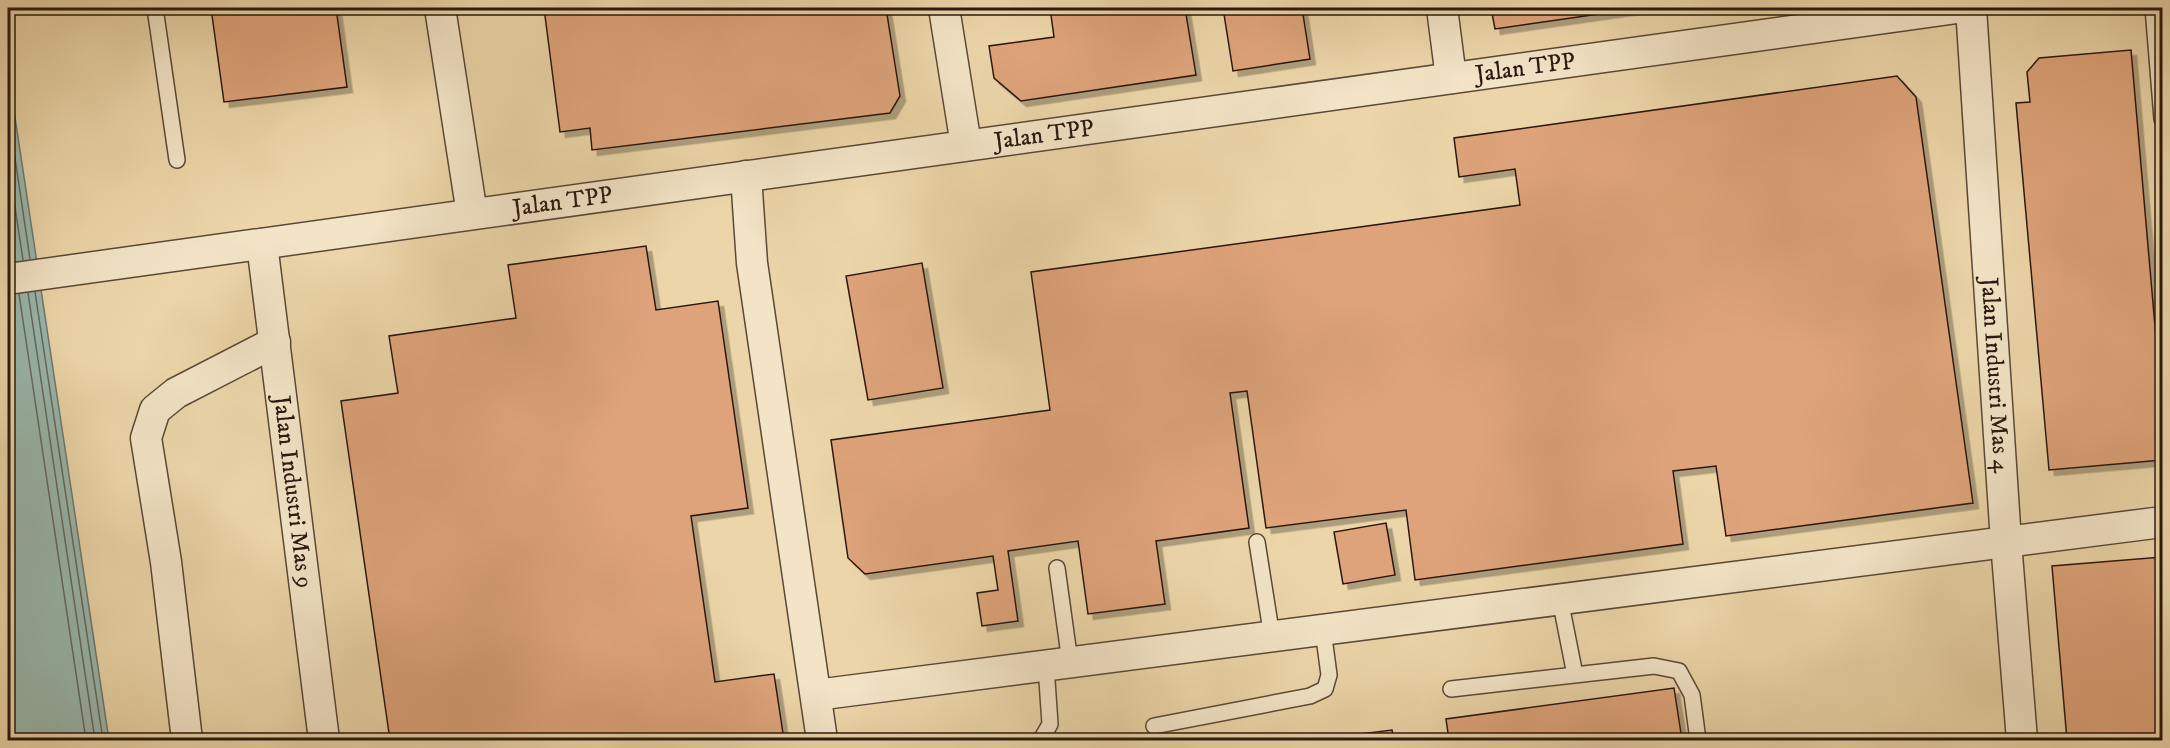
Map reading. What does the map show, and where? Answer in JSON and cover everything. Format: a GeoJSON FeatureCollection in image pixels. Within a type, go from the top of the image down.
{"type":"FeatureCollection","features":[{"type":"Feature","properties":{"kind":"street"},"geometry":{"type":"LineString","coordinates":[[440,8],[472,214]]}},
{"type":"Feature","properties":{"kind":"street"},"geometry":{"type":"LineString","coordinates":[[944,8],[966,145]]}},
{"type":"Feature","properties":{"kind":"street"},"geometry":{"type":"LineString","coordinates":[[1442,8],[1451,78]]}},
{"type":"Feature","properties":{"kind":"street","name":"Jalan TPP"},"geometry":{"type":"LineString","coordinates":[[8,279],[1451,78],[1898,11],[1957,8]]}},
{"type":"Feature","properties":{"kind":"street","name":"Jalan Industri Mas 4"},"geometry":{"type":"LineString","coordinates":[[1971,8],[2006,542],[2022,741]]}},
{"type":"Feature","properties":{"kind":"street"},"geometry":{"type":"LineString","coordinates":[[746,176],[752,263],[822,741]]}},
{"type":"Feature","properties":{"kind":"street","name":"Jalan Industri Mas 9"},"geometry":{"type":"LineString","coordinates":[[262,244],[324,741]]}},
{"type":"Feature","properties":{"kind":"street"},"geometry":{"type":"LineString","coordinates":[[187,741],[166,562],[146,438],[155,410],[176,393],[274,342]]}},
{"type":"Feature","properties":{"kind":"street"},"geometry":{"type":"LineString","coordinates":[[816,695],[2163,522]]}},
{"type":"Feature","properties":{"kind":"lane"},"geometry":{"type":"LineString","coordinates":[[155,8],[177,160]]}},
{"type":"Feature","properties":{"kind":"lane"},"geometry":{"type":"LineString","coordinates":[[2153,8],[2163,119]]}},
{"type":"Feature","properties":{"kind":"lane"},"geometry":{"type":"LineString","coordinates":[[1257,542],[1272,637]]}},
{"type":"Feature","properties":{"kind":"lane"},"geometry":{"type":"LineString","coordinates":[[1041,741],[1050,724],[1058,664],[1057,568]]}},
{"type":"Feature","properties":{"kind":"lane"},"geometry":{"type":"LineString","coordinates":[[1560,599],[1575,675]]}},
{"type":"Feature","properties":{"kind":"lane"},"geometry":{"type":"LineString","coordinates":[[1154,726],[1310,696],[1324,689],[1329,675],[1323,630]]}},
{"type":"Feature","properties":{"kind":"lane"},"geometry":{"type":"LineString","coordinates":[[1451,689],[1654,666],[1679,671],[1692,695],[1698,741]]}},
{"type":"Feature","properties":{"kind":"water"},"geometry":{"type":"Polygon","coordinates":[[[8,57],[13,104],[109,740],[8,740],[8,57]]]}},
{"type":"Feature","properties":{"kind":"building"},"geometry":{"type":"Polygon","coordinates":[[[211,8],[336,8],[347,87],[224,102],[211,8]]]}},
{"type":"Feature","properties":{"kind":"building"},"geometry":{"type":"Polygon","coordinates":[[[544,8],[886,8],[900,96],[890,113],[592,150],[590,128],[560,132],[544,8]]]}},
{"type":"Feature","properties":{"kind":"building"},"geometry":{"type":"Polygon","coordinates":[[[1050,8],[1185,8],[1196,75],[1021,101],[994,78],[989,46],[1054,37],[1050,8]]]}},
{"type":"Feature","properties":{"kind":"building"},"geometry":{"type":"Polygon","coordinates":[[[1223,8],[1302,8],[1310,59],[1233,71],[1223,8]]]}},
{"type":"Feature","properties":{"kind":"building"},"geometry":{"type":"Polygon","coordinates":[[[1491,8],[1641,8],[1495,29],[1491,8]]]}},
{"type":"Feature","properties":{"kind":"building"},"geometry":{"type":"Polygon","coordinates":[[[2131,50],[2162,407],[2162,460],[2049,470],[2016,103],[2030,102],[2027,72],[2039,58],[2131,50]]]}},
{"type":"Feature","properties":{"kind":"building"},"geometry":{"type":"Polygon","coordinates":[[[1897,76],[1916,97],[1973,503],[1726,536],[1716,466],[1673,471],[1683,544],[1415,580],[1406,510],[1266,528],[1247,391],[1230,393],[1249,528],[1156,541],[1165,604],[1088,614],[1078,541],[1008,551],[1018,621],[982,626],[977,593],[998,590],[993,556],[865,574],[848,558],[831,440],[1050,410],[1031,272],[1520,205],[1515,169],[1459,177],[1454,138],[1897,76]]]}},
{"type":"Feature","properties":{"kind":"building"},"geometry":{"type":"Polygon","coordinates":[[[646,246],[656,310],[718,301],[748,508],[691,516],[715,682],[774,674],[784,740],[390,740],[341,401],[398,393],[389,336],[516,318],[508,265],[646,246]]]}},
{"type":"Feature","properties":{"kind":"building"},"geometry":{"type":"Polygon","coordinates":[[[922,263],[943,388],[868,400],[846,276],[922,263]]]}},
{"type":"Feature","properties":{"kind":"building"},"geometry":{"type":"Polygon","coordinates":[[[1386,523],[1395,575],[1343,584],[1334,532],[1386,523]]]}},
{"type":"Feature","properties":{"kind":"building"},"geometry":{"type":"Polygon","coordinates":[[[2162,557],[2162,740],[2067,740],[2052,566],[2162,557]]]}},
{"type":"Feature","properties":{"kind":"building"},"geometry":{"type":"Polygon","coordinates":[[[1674,688],[1682,740],[1449,740],[1446,719],[1674,688]]]}},
{"type":"Feature","properties":{"kind":"building"},"geometry":{"type":"Polygon","coordinates":[[[1392,730],[1394,740],[1312,740],[1392,730]]]}}]}
